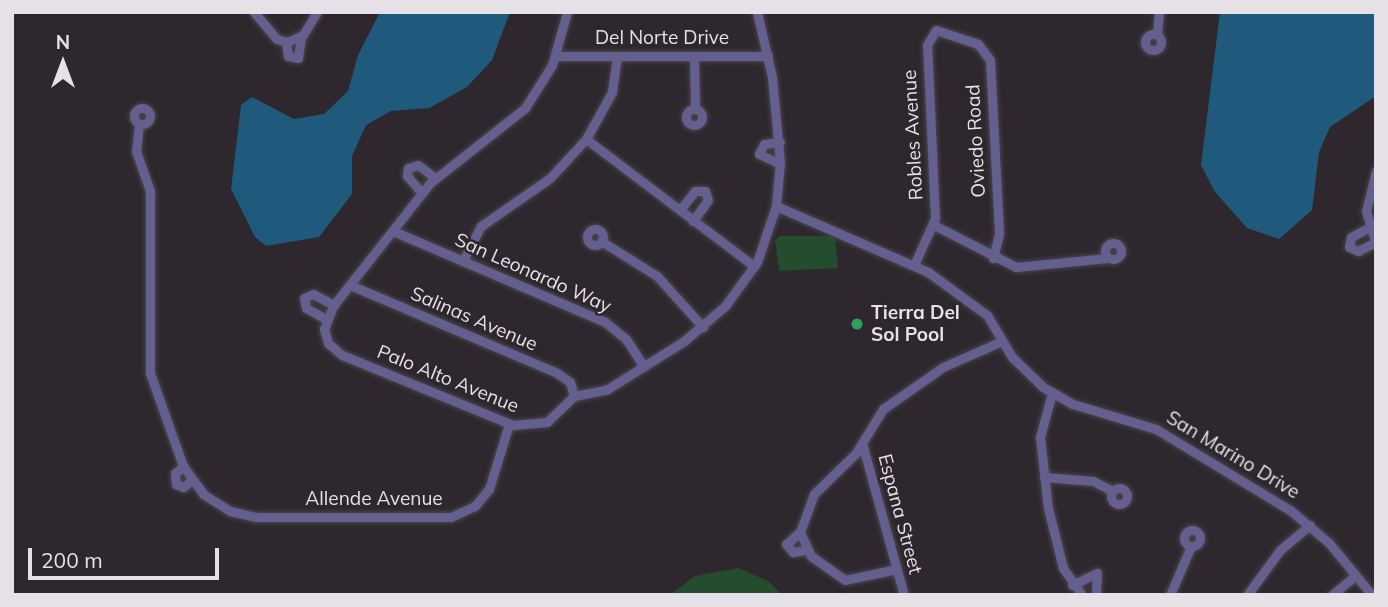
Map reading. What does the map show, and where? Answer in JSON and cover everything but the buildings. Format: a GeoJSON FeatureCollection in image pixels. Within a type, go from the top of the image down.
{"type":"FeatureCollection","features":[{"type":"Feature","properties":{"kind":"street"},"geometry":{"type":"LineString","coordinates":[[254,12],[293,40],[303,51],[295,58],[287,54],[293,40],[317,12]]}},
{"type":"Feature","properties":{"kind":"street"},"geometry":{"type":"LineString","coordinates":[[326,319],[334,305],[435,178],[513,120],[534,96],[556,55],[567,12]]}},
{"type":"Feature","properties":{"kind":"street","name":"Palo Alto Avenue"},"geometry":{"type":"LineString","coordinates":[[334,305],[313,294],[304,298],[306,308],[326,319],[328,343],[342,355],[509,424],[547,422],[574,396],[596,394],[644,367],[703,327],[754,266],[776,206],[780,142],[768,56],[757,12]]}},
{"type":"Feature","properties":{"kind":"street"},"geometry":{"type":"LineString","coordinates":[[1157,35],[1159,12]]}},
{"type":"Feature","properties":{"kind":"street","name":"Robles Avenue"},"geometry":{"type":"LineString","coordinates":[[915,263],[934,225],[928,37],[936,30],[960,37]]}},
{"type":"Feature","properties":{"kind":"street","name":"Oviedo Road"},"geometry":{"type":"LineString","coordinates":[[960,37],[983,48],[990,60],[999,234],[993,258]]}},
{"type":"Feature","properties":{"kind":"street","name":"Del Norte Drive"},"geometry":{"type":"LineString","coordinates":[[556,55],[768,56]]}},
{"type":"Feature","properties":{"kind":"street"},"geometry":{"type":"LineString","coordinates":[[463,261],[481,226],[550,177],[586,139],[612,92],[617,56]]}},
{"type":"Feature","properties":{"kind":"street"},"geometry":{"type":"LineString","coordinates":[[694,56],[695,108]]}},
{"type":"Feature","properties":{"kind":"street","name":"Allende Avenue"},"geometry":{"type":"LineString","coordinates":[[139,124],[136,151],[150,191],[150,373],[183,467],[191,481],[215,502],[244,515],[452,517],[475,506],[489,489],[509,424]]}},
{"type":"Feature","properties":{"kind":"street"},"geometry":{"type":"LineString","coordinates":[[586,139],[754,266]]}},
{"type":"Feature","properties":{"kind":"street"},"geometry":{"type":"LineString","coordinates":[[780,142],[764,144],[759,154],[780,164]]}},
{"type":"Feature","properties":{"kind":"street"},"geometry":{"type":"LineString","coordinates":[[422,193],[407,176],[408,168],[418,165],[435,178]]}},
{"type":"Feature","properties":{"kind":"street"},"geometry":{"type":"LineString","coordinates":[[1368,228],[1351,237],[1349,247],[1358,251],[1375,244],[1368,228],[1367,200],[1376,172]]}},
{"type":"Feature","properties":{"kind":"street"},"geometry":{"type":"LineString","coordinates":[[680,210],[695,191],[705,191],[708,200],[694,221]]}},
{"type":"Feature","properties":{"kind":"street","name":"San Marino Drive"},"geometry":{"type":"LineString","coordinates":[[776,206],[915,263],[987,315],[1021,368],[1052,393],[1156,429],[1310,525],[1372,595]]}},
{"type":"Feature","properties":{"kind":"street"},"geometry":{"type":"LineString","coordinates":[[934,225],[993,258],[1016,267],[1108,258]]}},
{"type":"Feature","properties":{"kind":"street","name":"San Leonardo Way"},"geometry":{"type":"LineString","coordinates":[[393,231],[605,322],[626,339],[644,367]]}},
{"type":"Feature","properties":{"kind":"street"},"geometry":{"type":"LineString","coordinates":[[601,242],[657,276],[703,327]]}},
{"type":"Feature","properties":{"kind":"street","name":"Salinas Avenue"},"geometry":{"type":"LineString","coordinates":[[350,285],[558,373],[570,382],[574,396]]}},
{"type":"Feature","properties":{"kind":"street"},"geometry":{"type":"LineString","coordinates":[[806,550],[800,532],[818,487],[862,443],[883,408],[943,367],[1002,341]]}},
{"type":"Feature","properties":{"kind":"street"},"geometry":{"type":"LineString","coordinates":[[1052,393],[1040,427],[1044,477],[1054,535],[1072,585],[1082,595]]}},
{"type":"Feature","properties":{"kind":"street","name":"Espana Street"},"geometry":{"type":"LineString","coordinates":[[862,443],[904,595]]}},
{"type":"Feature","properties":{"kind":"street","name":"Allende Avenue"},"geometry":{"type":"LineString","coordinates":[[183,467],[175,473],[176,484],[183,487],[191,481]]}},
{"type":"Feature","properties":{"kind":"street"},"geometry":{"type":"LineString","coordinates":[[1044,477],[1093,481],[1113,491]]}},
{"type":"Feature","properties":{"kind":"street"},"geometry":{"type":"LineString","coordinates":[[1247,595],[1280,550],[1310,525]]}},
{"type":"Feature","properties":{"kind":"street"},"geometry":{"type":"LineString","coordinates":[[800,532],[789,537],[787,548],[806,550],[845,580],[897,569]]}},
{"type":"Feature","properties":{"kind":"street"},"geometry":{"type":"LineString","coordinates":[[1170,595],[1191,546]]}},
{"type":"Feature","properties":{"kind":"street"},"geometry":{"type":"LineString","coordinates":[[1072,585],[1097,573],[1096,595]]}},
{"type":"Feature","properties":{"kind":"street"},"geometry":{"type":"LineString","coordinates":[[1332,595],[1356,575]]}},
{"type":"Feature","properties":{"kind":"green space"},"geometry":{"type":"Polygon","coordinates":[[[780,236],[835,236],[838,268],[779,271],[775,240],[780,236]]]}},
{"type":"Feature","properties":{"kind":"green space"},"geometry":{"type":"Polygon","coordinates":[[[738,568],[768,581],[782,595],[670,595],[695,576],[738,568]]]}},
{"type":"Feature","properties":{"kind":"water"},"geometry":{"type":"Polygon","coordinates":[[[380,12],[510,12],[492,60],[467,87],[429,108],[391,111],[366,125],[352,156],[352,194],[319,237],[266,246],[255,237],[231,189],[241,105],[252,97],[294,119],[324,114],[348,91],[358,55],[380,12]]]}},
{"type":"Feature","properties":{"kind":"water"},"geometry":{"type":"Polygon","coordinates":[[[1220,12],[1376,12],[1376,96],[1330,127],[1319,152],[1312,210],[1279,239],[1247,228],[1215,192],[1201,165],[1220,12]]]}},
{"type":"Feature","properties":{"kind":"place","name":"Tierra Del Sol Pool"},"geometry":{"type":"Point","coordinates":[857,324]}}]}
